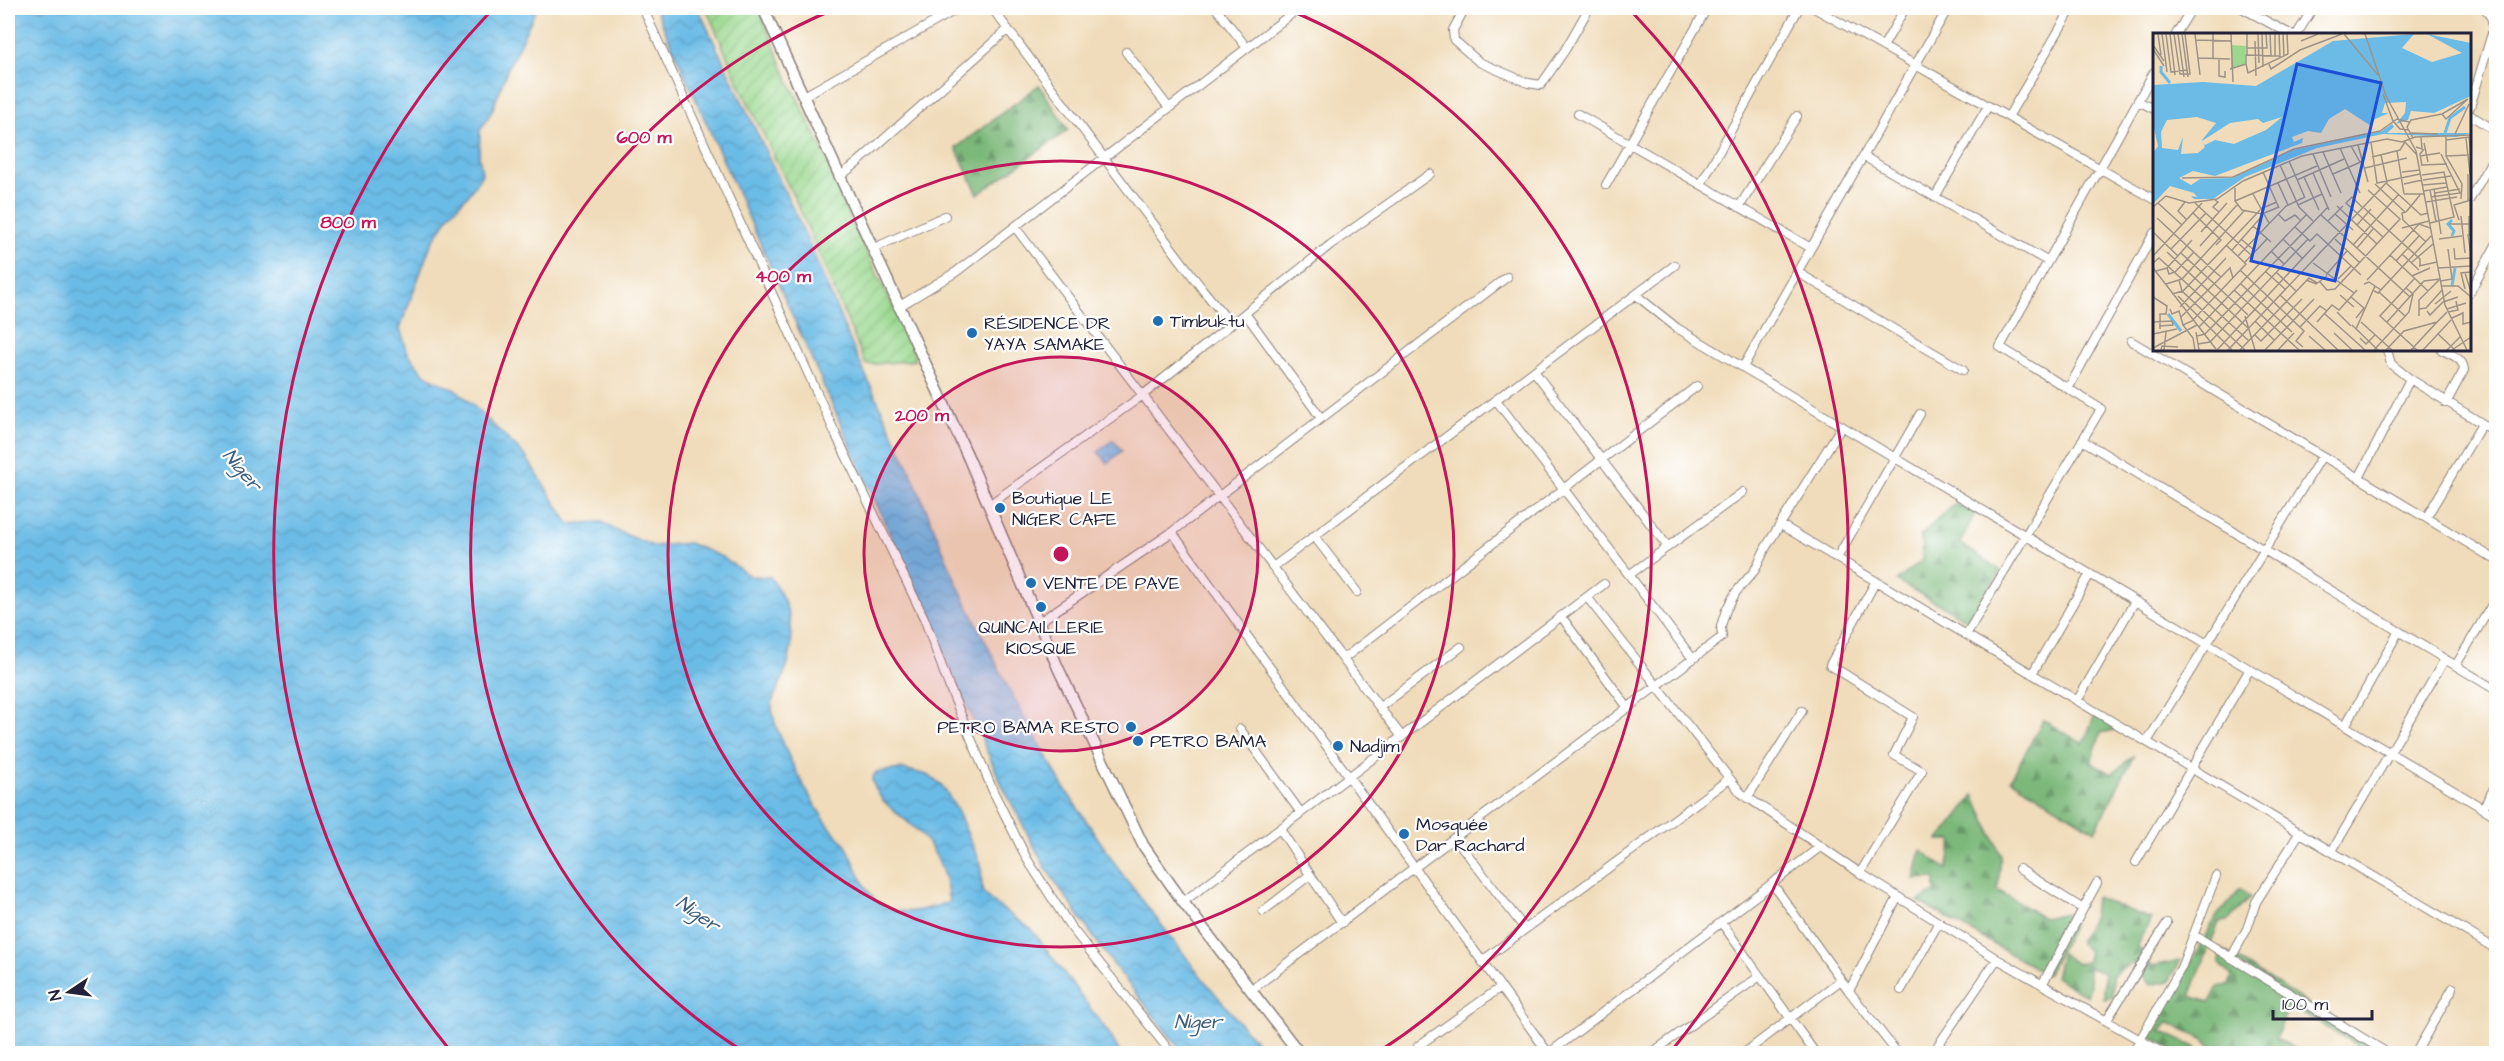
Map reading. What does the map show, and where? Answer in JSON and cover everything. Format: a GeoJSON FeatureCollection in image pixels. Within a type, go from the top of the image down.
{"type":"FeatureCollection","features":[{"type":"Feature","properties":{"kind":"main road"},"geometry":{"type":"LineString","coordinates":[[763,8],[989,505],[1059,670],[1143,845],[1300,1053]]}},
{"type":"Feature","properties":{"kind":"street"},"geometry":{"type":"LineString","coordinates":[[643,8],[836,435],[924,618],[949,686],[993,791],[1027,859],[1070,926],[1172,1053]]}},
{"type":"Feature","properties":{"kind":"street"},"geometry":{"type":"LineString","coordinates":[[804,96],[959,8]]}},
{"type":"Feature","properties":{"kind":"street"},"geometry":{"type":"LineString","coordinates":[[992,8],[1203,291],[1231,324]]}},
{"type":"Feature","properties":{"kind":"street"},"geometry":{"type":"LineString","coordinates":[[1216,8],[1247,48]]}},
{"type":"Feature","properties":{"kind":"street"},"geometry":{"type":"LineString","coordinates":[[898,307],[956,272],[1299,8]]}},
{"type":"Feature","properties":{"kind":"street"},"geometry":{"type":"LineString","coordinates":[[1465,8],[1453,30],[1454,40],[1479,62],[1528,83],[1541,85],[1565,50],[1589,8]]}},
{"type":"Feature","properties":{"kind":"street"},"geometry":{"type":"LineString","coordinates":[[1606,185],[1707,8]]}},
{"type":"Feature","properties":{"kind":"street"},"geometry":{"type":"LineString","coordinates":[[1701,184],[1799,8]]}},
{"type":"Feature","properties":{"kind":"street"},"geometry":{"type":"LineString","coordinates":[[1814,8],[2153,198]]}},
{"type":"Feature","properties":{"kind":"street"},"geometry":{"type":"LineString","coordinates":[[1883,47],[1905,8]]}},
{"type":"Feature","properties":{"kind":"street"},"geometry":{"type":"LineString","coordinates":[[1743,367],[1948,8]]}},
{"type":"Feature","properties":{"kind":"street"},"geometry":{"type":"LineString","coordinates":[[2008,117],[2072,8]]}},
{"type":"Feature","properties":{"kind":"street"},"geometry":{"type":"LineString","coordinates":[[2177,33],[2192,8]]}},
{"type":"Feature","properties":{"kind":"street"},"geometry":{"type":"LineString","coordinates":[[2242,8],[2288,33]]}},
{"type":"Feature","properties":{"kind":"street"},"geometry":{"type":"LineString","coordinates":[[2298,33],[2313,8]]}},
{"type":"Feature","properties":{"kind":"street"},"geometry":{"type":"LineString","coordinates":[[2471,101],[2493,30],[2492,19],[2485,8]]}},
{"type":"Feature","properties":{"kind":"street"},"geometry":{"type":"LineString","coordinates":[[839,177],[1008,29]]}},
{"type":"Feature","properties":{"kind":"street"},"geometry":{"type":"LineString","coordinates":[[1126,52],[1169,108]]}},
{"type":"Feature","properties":{"kind":"street"},"geometry":{"type":"LineString","coordinates":[[1966,635],[2101,409],[2000,347],[2153,74]]}},
{"type":"Feature","properties":{"kind":"street"},"geometry":{"type":"LineString","coordinates":[[2138,101],[2153,108]]}},
{"type":"Feature","properties":{"kind":"street"},"geometry":{"type":"LineString","coordinates":[[1935,197],[1988,106]]}},
{"type":"Feature","properties":{"kind":"street"},"geometry":{"type":"LineString","coordinates":[[1578,114],[1811,248]]}},
{"type":"Feature","properties":{"kind":"street"},"geometry":{"type":"LineString","coordinates":[[1739,207],[1797,116]]}},
{"type":"Feature","properties":{"kind":"street"},"geometry":{"type":"LineString","coordinates":[[2471,116],[2496,131]]}},
{"type":"Feature","properties":{"kind":"street"},"geometry":{"type":"LineString","coordinates":[[2471,196],[2496,153]]}},
{"type":"Feature","properties":{"kind":"street"},"geometry":{"type":"LineString","coordinates":[[1863,156],[2048,261]]}},
{"type":"Feature","properties":{"kind":"street"},"geometry":{"type":"LineString","coordinates":[[989,505],[1143,395],[1330,245],[1430,174]]}},
{"type":"Feature","properties":{"kind":"street"},"geometry":{"type":"LineString","coordinates":[[872,249],[945,216]]}},
{"type":"Feature","properties":{"kind":"street"},"geometry":{"type":"LineString","coordinates":[[1015,227],[1402,737]]}},
{"type":"Feature","properties":{"kind":"street"},"geometry":{"type":"LineString","coordinates":[[2068,389],[2153,235]]}},
{"type":"Feature","properties":{"kind":"street"},"geometry":{"type":"LineString","coordinates":[[2471,289],[2496,245]]}},
{"type":"Feature","properties":{"kind":"street"},"geometry":{"type":"LineString","coordinates":[[1273,567],[1675,266]]}},
{"type":"Feature","properties":{"kind":"street"},"geometry":{"type":"LineString","coordinates":[[1797,272],[1963,370]]}},
{"type":"Feature","properties":{"kind":"street"},"geometry":{"type":"LineString","coordinates":[[1039,622],[1172,532],[1507,277]]}},
{"type":"Feature","properties":{"kind":"street"},"geometry":{"type":"LineString","coordinates":[[1636,295],[1677,328],[2496,816]]}},
{"type":"Feature","properties":{"kind":"street"},"geometry":{"type":"LineString","coordinates":[[1245,313],[1322,418]]}},
{"type":"Feature","properties":{"kind":"street"},"geometry":{"type":"LineString","coordinates":[[2130,341],[2496,560]]}},
{"type":"Feature","properties":{"kind":"street"},"geometry":{"type":"LineString","coordinates":[[2387,351],[2391,364],[2410,380],[2496,432]]}},
{"type":"Feature","properties":{"kind":"street"},"geometry":{"type":"LineString","coordinates":[[2444,351],[2462,361],[2464,365],[2464,370],[2446,403]]}},
{"type":"Feature","properties":{"kind":"street"},"geometry":{"type":"LineString","coordinates":[[1534,371],[1668,547]]}},
{"type":"Feature","properties":{"kind":"street"},"geometry":{"type":"LineString","coordinates":[[2359,478],[2410,380]]}},
{"type":"Feature","properties":{"kind":"street"},"geometry":{"type":"LineString","coordinates":[[1343,659],[1697,386]]}},
{"type":"Feature","properties":{"kind":"street"},"geometry":{"type":"LineString","coordinates":[[1496,400],[1693,658]]}},
{"type":"Feature","properties":{"kind":"street"},"geometry":{"type":"LineString","coordinates":[[1838,558],[1920,414]]}},
{"type":"Feature","properties":{"kind":"street"},"geometry":{"type":"LineString","coordinates":[[2426,518],[2482,424]]}},
{"type":"Feature","properties":{"kind":"street"},"geometry":{"type":"LineString","coordinates":[[1251,990],[1722,637],[1724,618],[1736,592],[1755,570],[1766,547],[1842,426]]}},
{"type":"Feature","properties":{"kind":"street"},"geometry":{"type":"LineString","coordinates":[[2082,440],[2496,690]]}},
{"type":"Feature","properties":{"kind":"street"},"geometry":{"type":"LineString","coordinates":[[2147,742],[2322,456]]}},
{"type":"Feature","properties":{"kind":"street"},"geometry":{"type":"LineString","coordinates":[[1629,575],[1743,492]]}},
{"type":"Feature","properties":{"kind":"street"},"geometry":{"type":"LineString","coordinates":[[1781,525],[2496,949]]}},
{"type":"Feature","properties":{"kind":"street"},"geometry":{"type":"LineString","coordinates":[[1172,532],[1548,1053],[1820,847]]}},
{"type":"Feature","properties":{"kind":"street"},"geometry":{"type":"LineString","coordinates":[[1314,536],[1357,592]]}},
{"type":"Feature","properties":{"kind":"street"},"geometry":{"type":"LineString","coordinates":[[2032,674],[2090,574]]}},
{"type":"Feature","properties":{"kind":"street"},"geometry":{"type":"LineString","coordinates":[[1860,873],[1922,771],[1894,755],[1914,717],[1830,665],[1876,581]]}},
{"type":"Feature","properties":{"kind":"street"},"geometry":{"type":"LineString","coordinates":[[1184,902],[1604,584]]}},
{"type":"Feature","properties":{"kind":"street"},"geometry":{"type":"LineString","coordinates":[[1587,597],[1747,798],[1860,873],[1997,959],[2165,1053]]}},
{"type":"Feature","properties":{"kind":"street"},"geometry":{"type":"LineString","coordinates":[[2457,666],[2496,598]]}},
{"type":"Feature","properties":{"kind":"street"},"geometry":{"type":"LineString","coordinates":[[2077,701],[2135,601]]}},
{"type":"Feature","properties":{"kind":"street"},"geometry":{"type":"LineString","coordinates":[[1561,616],[1628,708]]}},
{"type":"Feature","properties":{"kind":"street"},"geometry":{"type":"LineString","coordinates":[[2345,726],[2399,631]]}},
{"type":"Feature","properties":{"kind":"street"},"geometry":{"type":"LineString","coordinates":[[1380,707],[1461,647]]}},
{"type":"Feature","properties":{"kind":"street"},"geometry":{"type":"LineString","coordinates":[[2332,851],[2445,658]]}},
{"type":"Feature","properties":{"kind":"street"},"geometry":{"type":"LineString","coordinates":[[2136,862],[2250,669]]}},
{"type":"Feature","properties":{"kind":"street"},"geometry":{"type":"LineString","coordinates":[[1747,798],[1802,711]]}},
{"type":"Feature","properties":{"kind":"street"},"geometry":{"type":"LineString","coordinates":[[1240,729],[1301,813]]}},
{"type":"Feature","properties":{"kind":"street"},"geometry":{"type":"LineString","coordinates":[[1482,961],[1729,778]]}},
{"type":"Feature","properties":{"kind":"street"},"geometry":{"type":"LineString","coordinates":[[2483,808],[2496,785]]}},
{"type":"Feature","properties":{"kind":"street"},"geometry":{"type":"LineString","coordinates":[[1280,829],[1342,923]]}},
{"type":"Feature","properties":{"kind":"street"},"geometry":{"type":"LineString","coordinates":[[2231,958],[2247,929],[2256,902],[2300,832]]}},
{"type":"Feature","properties":{"kind":"street"},"geometry":{"type":"LineString","coordinates":[[1455,838],[1525,929]]}},
{"type":"Feature","properties":{"kind":"street"},"geometry":{"type":"LineString","coordinates":[[2019,869],[2083,909]]}},
{"type":"Feature","properties":{"kind":"street"},"geometry":{"type":"LineString","coordinates":[[1263,911],[1310,875]]}},
{"type":"Feature","properties":{"kind":"street"},"geometry":{"type":"LineString","coordinates":[[2132,1053],[2181,968],[2216,876]]}},
{"type":"Feature","properties":{"kind":"street"},"geometry":{"type":"LineString","coordinates":[[2043,983],[2097,883]]}},
{"type":"Feature","properties":{"kind":"street"},"geometry":{"type":"LineString","coordinates":[[1772,884],[1849,991],[1898,1053]]}},
{"type":"Feature","properties":{"kind":"street"},"geometry":{"type":"LineString","coordinates":[[1849,991],[1898,897]]}},
{"type":"Feature","properties":{"kind":"street"},"geometry":{"type":"LineString","coordinates":[[1721,922],[1816,1053]]}},
{"type":"Feature","properties":{"kind":"street"},"geometry":{"type":"LineString","coordinates":[[1901,990],[1939,922]]}},
{"type":"Feature","properties":{"kind":"street"},"geometry":{"type":"LineString","coordinates":[[2107,1020],[2167,923]]}},
{"type":"Feature","properties":{"kind":"street"},"geometry":{"type":"LineString","coordinates":[[2194,935],[2375,1050],[2390,1053]]}},
{"type":"Feature","properties":{"kind":"street"},"geometry":{"type":"LineString","coordinates":[[1932,1053],[1997,959]]}},
{"type":"Feature","properties":{"kind":"street"},"geometry":{"type":"LineString","coordinates":[[1650,1053],[1760,976]]}},
{"type":"Feature","properties":{"kind":"street"},"geometry":{"type":"LineString","coordinates":[[1743,1053],[1841,980]]}},
{"type":"Feature","properties":{"kind":"street"},"geometry":{"type":"LineString","coordinates":[[1418,1046],[1501,987]]}},
{"type":"Feature","properties":{"kind":"street"},"geometry":{"type":"LineString","coordinates":[[2415,1053],[2453,988]]}},
{"type":"Feature","properties":{"kind":"green space"},"geometry":{"type":"Polygon","coordinates":[[[706,8],[759,8],[786,75],[826,157],[840,197],[913,348],[915,360],[866,365],[800,210],[740,86],[706,8]]]}},
{"type":"Feature","properties":{"kind":"green space"},"geometry":{"type":"Polygon","coordinates":[[[1039,85],[1068,130],[978,194],[956,148],[1039,85]]]}},
{"type":"Feature","properties":{"kind":"green space"},"geometry":{"type":"Polygon","coordinates":[[[1955,504],[1975,513],[1960,543],[2001,571],[1967,620],[1897,581],[1922,560],[1921,535],[1955,504]]]}},
{"type":"Feature","properties":{"kind":"green space"},"geometry":{"type":"Polygon","coordinates":[[[2095,714],[2120,729],[2101,733],[2091,762],[2112,774],[2134,755],[2095,831],[2011,779],[2043,720],[2083,744],[2095,714]]]}},
{"type":"Feature","properties":{"kind":"green space"},"geometry":{"type":"Polygon","coordinates":[[[1974,795],[2001,855],[1998,890],[2043,918],[2066,913],[2073,925],[2047,975],[1918,901],[1935,892],[1935,878],[1914,879],[1921,850],[1947,869],[1953,840],[1939,840],[1974,795]]]}},
{"type":"Feature","properties":{"kind":"green space"},"geometry":{"type":"Polygon","coordinates":[[[2240,889],[2250,897],[2228,921],[2219,922],[2190,996],[2210,1002],[2218,987],[2229,985],[2232,976],[2220,964],[2220,948],[2370,1043],[2371,1053],[2361,1053],[2360,1047],[2289,1005],[2276,1038],[2303,1053],[2278,1053],[2267,1048],[2262,1053],[2219,1053],[2203,1039],[2168,1022],[2161,1031],[2203,1053],[2179,1053],[2149,1036],[2217,916],[2240,889]]]}},
{"type":"Feature","properties":{"kind":"green space"},"geometry":{"type":"Polygon","coordinates":[[[2095,897],[2151,919],[2137,945],[2152,966],[2181,960],[2169,981],[2150,985],[2133,962],[2112,976],[2113,997],[2104,999],[2104,973],[2088,967],[2090,986],[2087,996],[2055,977],[2061,953],[2077,964],[2087,960],[2089,951],[2079,942],[2093,916],[2095,897]]]}},
{"type":"Feature","properties":{"kind":"water"},"geometry":{"type":"Polygon","coordinates":[[[8,8],[537,8],[508,68],[492,111],[480,130],[479,156],[482,174],[469,194],[450,214],[431,244],[400,328],[408,353],[425,375],[458,391],[526,457],[569,524],[602,522],[653,546],[689,543],[722,557],[750,576],[770,577],[788,612],[792,637],[788,662],[772,704],[773,716],[785,749],[804,786],[823,817],[845,844],[868,891],[879,903],[896,911],[914,911],[949,902],[942,869],[932,849],[918,832],[882,799],[872,779],[876,772],[903,769],[927,775],[941,784],[956,808],[981,864],[982,891],[990,900],[1032,930],[1110,1035],[1120,1053],[8,1053],[8,8]]]}},
{"type":"Feature","properties":{"kind":"water","name":"Niger"},"geometry":{"type":"Polygon","coordinates":[[[655,8],[698,8],[804,232],[854,350],[910,470],[957,584],[1007,685],[1064,788],[1122,874],[1203,979],[1265,1053],[1183,1053],[1109,959],[1045,867],[1003,787],[655,8]]]}},
{"type":"Feature","properties":{"kind":"water"},"geometry":{"type":"Polygon","coordinates":[[[1113,440],[1122,451],[1108,463],[1098,452],[1113,440]]]}},
{"type":"Feature","properties":{"kind":"place","name":"Timbuktu"},"geometry":{"type":"Point","coordinates":[1158,321]}},
{"type":"Feature","properties":{"kind":"place","name":"RÉSIDENCE DR YAYA SAMAKE"},"geometry":{"type":"Point","coordinates":[972,333]}},
{"type":"Feature","properties":{"kind":"place","name":"Boutique LE NIGER CAFE"},"geometry":{"type":"Point","coordinates":[1000,508]}},
{"type":"Feature","properties":{"kind":"place","name":"VENTE DE PAVE"},"geometry":{"type":"Point","coordinates":[1031,583]}},
{"type":"Feature","properties":{"kind":"place","name":"QUINCAILLERIE KIOSQUE"},"geometry":{"type":"Point","coordinates":[1041,607]}},
{"type":"Feature","properties":{"kind":"place","name":"PETRO BAMA RESTO"},"geometry":{"type":"Point","coordinates":[1131,727]}},
{"type":"Feature","properties":{"kind":"place","name":"PETRO BAMA"},"geometry":{"type":"Point","coordinates":[1138,741]}},
{"type":"Feature","properties":{"kind":"place","name":"Nadjim"},"geometry":{"type":"Point","coordinates":[1338,746]}},
{"type":"Feature","properties":{"kind":"place","name":"Mosquée Dar Rachard"},"geometry":{"type":"Point","coordinates":[1404,834]}}]}
